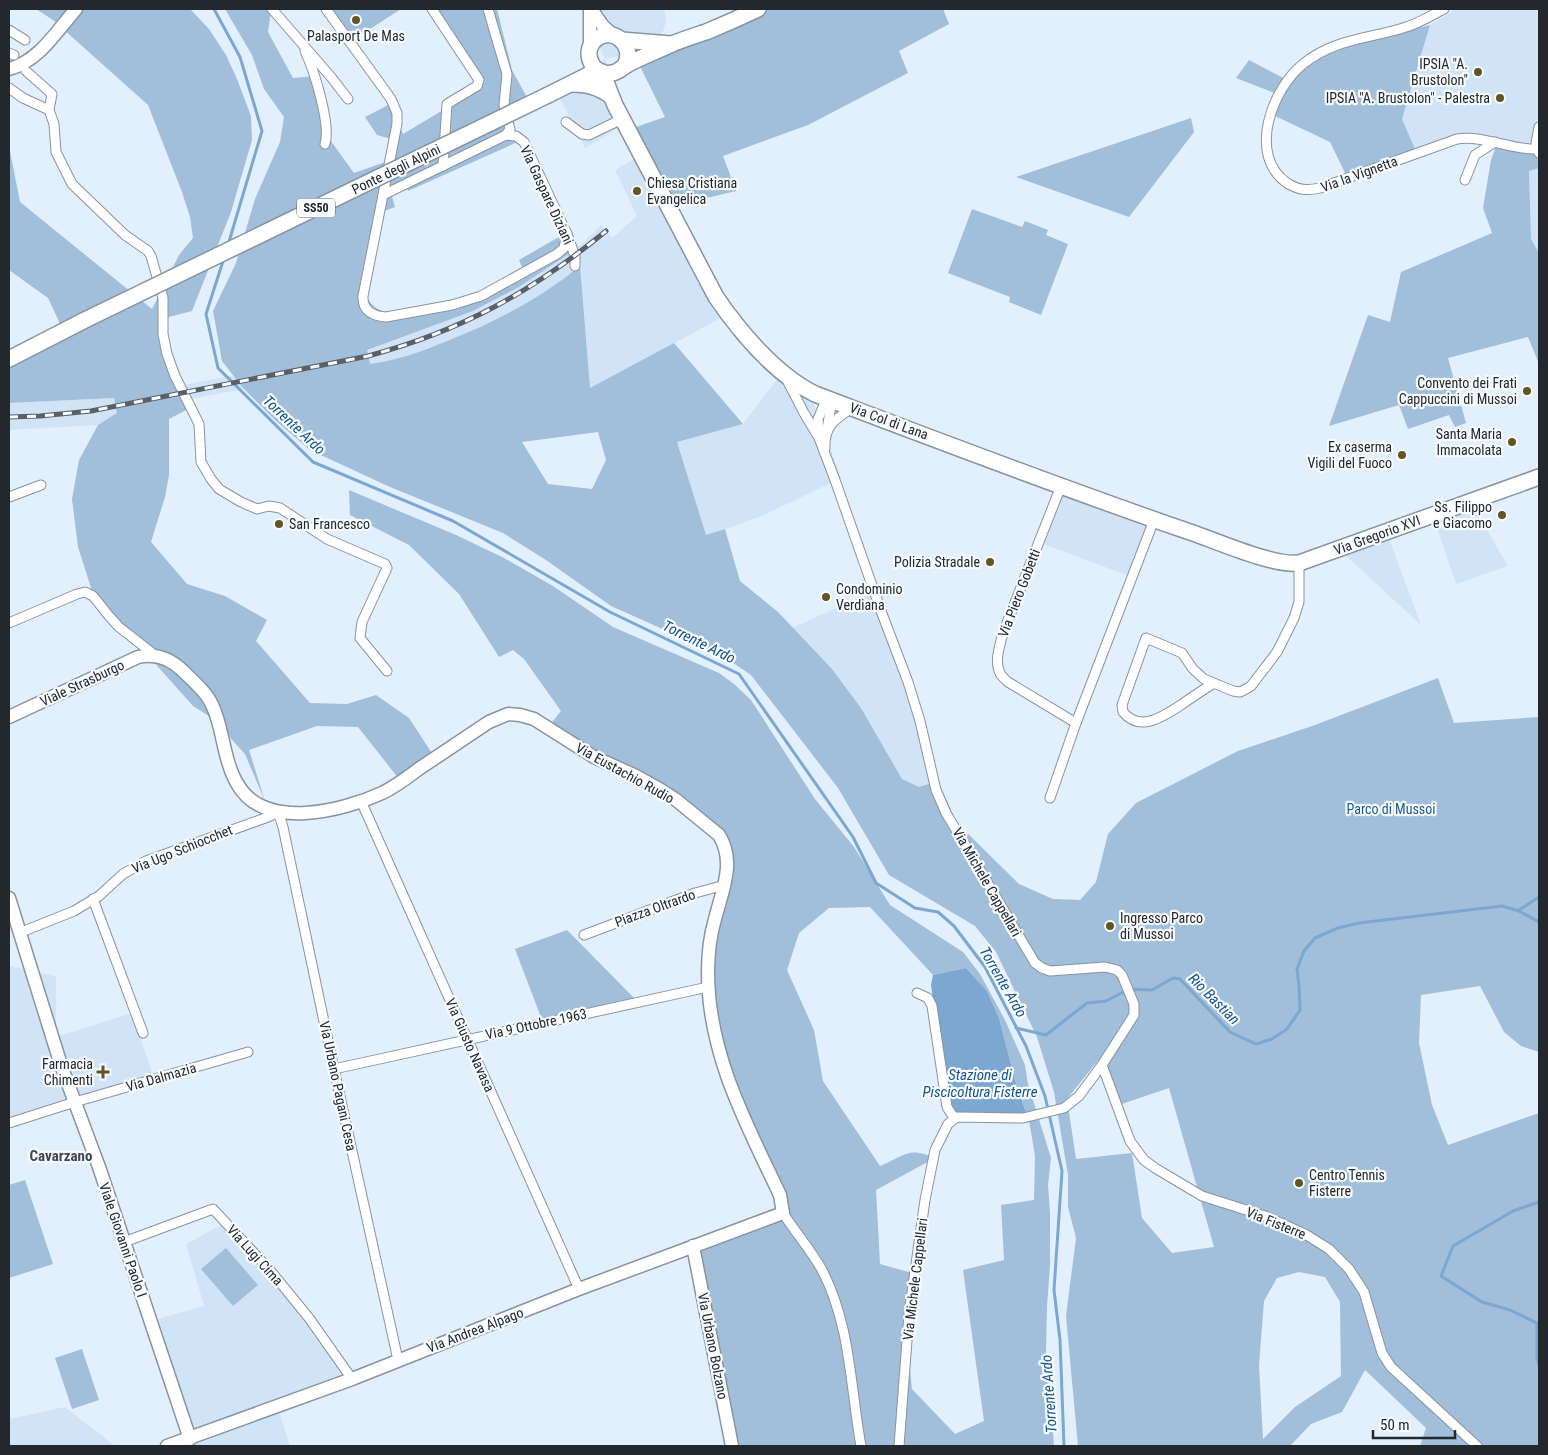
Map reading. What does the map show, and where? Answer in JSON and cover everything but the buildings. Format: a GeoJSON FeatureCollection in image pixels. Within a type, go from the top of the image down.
{"type":"FeatureCollection","features":[{"type":"Feature","properties":{"kind":"main road","name":"Ponte degli Alpini"},"geometry":{"type":"LineString","coordinates":[[11,359],[85,320],[588,75],[611,71],[758,9]]}},
{"type":"Feature","properties":{"kind":"main road"},"geometry":{"type":"LineString","coordinates":[[571,84],[590,52],[593,43],[606,35],[672,44]]}},
{"type":"Feature","properties":{"kind":"main road"},"geometry":{"type":"LineString","coordinates":[[611,71],[627,60],[626,45],[618,38]]}},
{"type":"Feature","properties":{"kind":"main road"},"geometry":{"type":"LineString","coordinates":[[590,52],[592,65],[611,71]]}},
{"type":"Feature","properties":{"kind":"main road"},"geometry":{"type":"LineString","coordinates":[[611,71],[616,107]]}},
{"type":"Feature","properties":{"kind":"main road"},"geometry":{"type":"LineString","coordinates":[[571,84],[587,84],[598,88],[616,107]]}},
{"type":"Feature","properties":{"kind":"main road","name":"Via Col di Lana"},"geometry":{"type":"LineString","coordinates":[[616,107],[716,296],[743,332],[784,373],[806,389],[852,408],[1154,520],[1276,562],[1299,564]]}},
{"type":"Feature","properties":{"kind":"main road","name":"Via Gregorio XVI"},"geometry":{"type":"LineString","coordinates":[[1299,564],[1539,477]]}},
{"type":"Feature","properties":{"kind":"street"},"geometry":{"type":"LineString","coordinates":[[9,69],[18,67],[34,56],[76,9]]}},
{"type":"Feature","properties":{"kind":"street"},"geometry":{"type":"LineString","coordinates":[[272,9],[331,76],[348,99]]}},
{"type":"Feature","properties":{"kind":"street"},"geometry":{"type":"LineString","coordinates":[[326,9],[392,99],[395,106],[397,124],[363,302],[368,312],[379,317],[386,317],[452,305],[481,296],[557,254],[564,248],[567,234]]}},
{"type":"Feature","properties":{"kind":"street"},"geometry":{"type":"LineString","coordinates":[[432,9],[479,80],[477,86],[447,104],[443,166]]}},
{"type":"Feature","properties":{"kind":"street","name":"Via Gaspare Diziani"},"geometry":{"type":"LineString","coordinates":[[488,9],[507,74],[504,105],[510,129],[506,136]]}},
{"type":"Feature","properties":{"kind":"street"},"geometry":{"type":"LineString","coordinates":[[591,9],[603,26],[618,38]]}},
{"type":"Feature","properties":{"kind":"street"},"geometry":{"type":"LineString","coordinates":[[590,52],[591,9]]}},
{"type":"Feature","properties":{"kind":"street","name":"Via la Vignetta"},"geometry":{"type":"LineString","coordinates":[[1444,9],[1416,24],[1362,37],[1328,48],[1301,65],[1283,88],[1274,107],[1266,145],[1270,164],[1276,173],[1290,185],[1306,191],[1457,139],[1474,138],[1538,151]]}},
{"type":"Feature","properties":{"kind":"street"},"geometry":{"type":"LineString","coordinates":[[9,30],[25,40]]}},
{"type":"Feature","properties":{"kind":"street"},"geometry":{"type":"LineString","coordinates":[[300,42],[310,62],[318,88],[327,132],[325,144]]}},
{"type":"Feature","properties":{"kind":"street"},"geometry":{"type":"LineString","coordinates":[[26,71],[52,94],[49,110],[54,124],[56,152],[72,184],[125,235],[148,251],[155,263],[163,298],[163,334],[167,354],[175,376],[199,424],[201,462],[211,479],[219,489],[241,502],[257,509],[269,506],[280,508],[327,539],[385,564],[387,568],[362,622],[360,638],[387,671]]}},
{"type":"Feature","properties":{"kind":"street"},"geometry":{"type":"LineString","coordinates":[[9,88],[23,98],[49,110]]}},
{"type":"Feature","properties":{"kind":"street"},"geometry":{"type":"LineString","coordinates":[[566,122],[582,134],[588,135],[616,107]]}},
{"type":"Feature","properties":{"kind":"street"},"geometry":{"type":"LineString","coordinates":[[1538,151],[1536,143],[1539,127]]}},
{"type":"Feature","properties":{"kind":"street","name":"Via Gaspare Diziani"},"geometry":{"type":"LineString","coordinates":[[383,194],[492,142],[506,136],[516,136],[524,142],[567,234],[575,256],[575,266]]}},
{"type":"Feature","properties":{"kind":"street"},"geometry":{"type":"LineString","coordinates":[[1465,180],[1475,155],[1495,142]]}},
{"type":"Feature","properties":{"kind":"street","name":"Via Michele Cappellari"},"geometry":{"type":"LineString","coordinates":[[784,373],[804,413],[823,436],[826,456],[908,682],[920,721],[936,790],[946,813],[1035,963],[1050,971],[1109,967],[1117,970],[1122,974],[1134,1008],[1133,1018],[1102,1065],[1079,1096],[1064,1108],[1030,1117],[962,1116],[954,1118],[948,1124],[935,1150],[925,1200],[909,1314],[899,1446]]}},
{"type":"Feature","properties":{"kind":"street"},"geometry":{"type":"LineString","coordinates":[[823,436],[830,399]]}},
{"type":"Feature","properties":{"kind":"street"},"geometry":{"type":"LineString","coordinates":[[823,436],[836,419],[852,408]]}},
{"type":"Feature","properties":{"kind":"street"},"geometry":{"type":"LineString","coordinates":[[9,497],[41,485]]}},
{"type":"Feature","properties":{"kind":"street","name":"Via Piero Gobetti"},"geometry":{"type":"LineString","coordinates":[[1061,486],[1003,633],[999,645],[998,663],[1000,673],[1008,682],[1020,691],[1061,712],[1076,723]]}},
{"type":"Feature","properties":{"kind":"street"},"geometry":{"type":"LineString","coordinates":[[1050,798],[1076,723],[1154,520]]}},
{"type":"Feature","properties":{"kind":"street"},"geometry":{"type":"LineString","coordinates":[[1214,683],[1164,716],[1152,721],[1139,722],[1132,720],[1123,712],[1122,705],[1146,638],[1182,653],[1198,674],[1214,683],[1233,691],[1240,692],[1246,690],[1269,664],[1281,645],[1296,610],[1299,594],[1299,564]]}},
{"type":"Feature","properties":{"kind":"street"},"geometry":{"type":"LineString","coordinates":[[9,623],[85,592],[93,596],[108,616],[120,627],[156,656]]}},
{"type":"Feature","properties":{"kind":"street","name":"Viale Strasburgo"},"geometry":{"type":"LineString","coordinates":[[9,717],[138,657],[156,656]]}},
{"type":"Feature","properties":{"kind":"street","name":"Via Eustachio Rudio"},"geometry":{"type":"LineString","coordinates":[[156,656],[170,660],[204,691],[217,718],[231,769],[238,785],[254,802],[278,812],[293,814],[312,813],[361,801],[392,787],[495,719],[508,714],[527,716],[542,723],[594,757],[636,776],[661,790],[712,828],[724,843],[727,864],[726,885],[712,932],[708,957],[708,987],[712,1023],[720,1059],[780,1195],[783,1213]]}},
{"type":"Feature","properties":{"kind":"street","name":"Via Giusto Navasa"},"geometry":{"type":"LineString","coordinates":[[361,801],[580,1289]]}},
{"type":"Feature","properties":{"kind":"street","name":"Via Ugo Schiocchet"},"geometry":{"type":"LineString","coordinates":[[14,934],[74,911],[94,899],[123,874],[146,861],[278,812]]}},
{"type":"Feature","properties":{"kind":"street","name":"Via Urbano Pagani Cesa"},"geometry":{"type":"LineString","coordinates":[[278,812],[283,827],[398,1360]]}},
{"type":"Feature","properties":{"kind":"street","name":"Piazza Oltrardo"},"geometry":{"type":"LineString","coordinates":[[584,935],[695,893],[726,885]]}},
{"type":"Feature","properties":{"kind":"street","name":"Viale Giovanni Paolo I"},"geometry":{"type":"LineString","coordinates":[[9,898],[14,934],[75,1102],[192,1442]]}},
{"type":"Feature","properties":{"kind":"street"},"geometry":{"type":"LineString","coordinates":[[94,899],[143,1033]]}},
{"type":"Feature","properties":{"kind":"street","name":"Via 9 Ottobre 1963"},"geometry":{"type":"LineString","coordinates":[[334,1069],[708,987]]}},
{"type":"Feature","properties":{"kind":"street"},"geometry":{"type":"LineString","coordinates":[[917,993],[928,998],[932,1006],[947,1107],[954,1118]]}},
{"type":"Feature","properties":{"kind":"street","name":"Via Dalmazia"},"geometry":{"type":"LineString","coordinates":[[9,1124],[75,1102],[248,1052]]}},
{"type":"Feature","properties":{"kind":"street","name":"Via Fisterre"},"geometry":{"type":"LineString","coordinates":[[1102,1065],[1130,1141],[1144,1160],[1202,1196],[1278,1221],[1305,1234],[1329,1249],[1349,1269],[1360,1286],[1368,1305],[1382,1353],[1391,1367],[1477,1446]]}},
{"type":"Feature","properties":{"kind":"street","name":"Via Lugi Cima"},"geometry":{"type":"LineString","coordinates":[[124,1242],[213,1209],[256,1254],[309,1318],[352,1378]]}},
{"type":"Feature","properties":{"kind":"street"},"geometry":{"type":"LineString","coordinates":[[783,1213],[822,1270],[842,1320],[850,1361],[860,1446]]}},
{"type":"Feature","properties":{"kind":"street","name":"Via Andrea Alpago"},"geometry":{"type":"LineString","coordinates":[[167,1446],[192,1442],[580,1289],[783,1213]]}},
{"type":"Feature","properties":{"kind":"street","name":"Via Urbano Bolzano"},"geometry":{"type":"LineString","coordinates":[[693,1246],[732,1446]]}},
{"type":"Feature","properties":{"kind":"shaded area"},"geometry":{"type":"Polygon","coordinates":[[[588,9],[664,9],[666,21],[659,46],[605,59],[593,32],[588,9]]]}},
{"type":"Feature","properties":{"kind":"shaded area","name":"IPSIA \"A. Brustolon\""},"geometry":{"type":"Polygon","coordinates":[[[1456,9],[1539,9],[1539,119],[1534,144],[1463,136],[1415,149],[1402,119],[1430,25],[1456,9]]]}},
{"type":"Feature","properties":{"kind":"shaded area"},"geometry":{"type":"Polygon","coordinates":[[[605,59],[630,121],[585,148],[554,87],[605,59]]]}},
{"type":"Feature","properties":{"kind":"shaded area"},"geometry":{"type":"Polygon","coordinates":[[[648,151],[659,171],[664,186],[730,313],[590,389],[579,266],[556,285],[529,303],[504,316],[456,338],[398,359],[118,413],[98,425],[9,430],[9,403],[115,398],[367,350],[473,311],[519,287],[547,269],[583,243],[601,225],[612,238],[637,216],[615,170],[648,151]]]}},
{"type":"Feature","properties":{"kind":"shaded area"},"geometry":{"type":"Polygon","coordinates":[[[1539,168],[1539,253],[1531,239],[1529,171],[1539,168]]]}},
{"type":"Feature","properties":{"kind":"shaded area"},"geometry":{"type":"Polygon","coordinates":[[[785,369],[807,385],[841,478],[764,515],[706,536],[677,442],[743,424],[785,369]]]}},
{"type":"Feature","properties":{"kind":"shaded area"},"geometry":{"type":"Polygon","coordinates":[[[1058,481],[1152,516],[1129,576],[1035,541],[1058,481]]]}},
{"type":"Feature","properties":{"kind":"shaded area"},"geometry":{"type":"Polygon","coordinates":[[[1470,502],[1508,566],[1456,584],[1433,516],[1470,502]]]}},
{"type":"Feature","properties":{"kind":"shaded area"},"geometry":{"type":"Polygon","coordinates":[[[1387,533],[1421,625],[1341,551],[1387,533]]]}},
{"type":"Feature","properties":{"kind":"shaded area"},"geometry":{"type":"Polygon","coordinates":[[[880,588],[927,734],[938,781],[919,788],[902,779],[861,708],[832,669],[792,628],[880,588]]]}},
{"type":"Feature","properties":{"kind":"shaded area"},"geometry":{"type":"Polygon","coordinates":[[[9,966],[56,976],[56,1037],[132,1013],[155,1081],[9,1126],[9,966]]]}},
{"type":"Feature","properties":{"kind":"shaded area"},"geometry":{"type":"Polygon","coordinates":[[[223,1224],[352,1376],[277,1404],[290,1446],[191,1446],[186,1437],[147,1322],[204,1306],[186,1244],[223,1224]]]}},
{"type":"Feature","properties":{"kind":"shaded area"},"geometry":{"type":"Polygon","coordinates":[[[65,1407],[115,1446],[9,1446],[9,1419],[65,1407]]]}},
{"type":"Feature","properties":{"kind":"green space"},"geometry":{"type":"Polygon","coordinates":[[[36,9],[190,9],[209,29],[226,55],[251,116],[252,140],[231,212],[192,311],[161,319],[164,347],[190,408],[169,419],[169,475],[165,497],[151,542],[187,584],[225,596],[267,620],[256,641],[310,703],[347,704],[376,695],[409,718],[437,761],[403,784],[358,727],[317,726],[249,750],[265,801],[245,754],[212,718],[193,706],[93,594],[78,547],[72,499],[79,460],[98,425],[117,413],[114,398],[9,403],[9,351],[62,328],[48,298],[9,270],[9,146],[20,202],[152,309],[179,255],[193,238],[190,217],[182,192],[148,105],[53,20],[36,9]]]}},
{"type":"Feature","properties":{"kind":"green space","name":"Parco di Mussoi"},"geometry":{"type":"Polygon","coordinates":[[[225,9],[270,9],[268,32],[293,78],[316,76],[328,137],[354,173],[388,161],[391,139],[377,135],[365,117],[396,101],[399,125],[403,134],[480,88],[428,9],[497,9],[512,70],[529,101],[506,112],[520,141],[408,191],[406,184],[390,189],[395,207],[374,215],[362,284],[371,304],[384,311],[389,312],[444,304],[481,293],[523,269],[519,260],[564,234],[572,252],[519,287],[473,311],[367,350],[370,364],[389,361],[419,352],[483,326],[533,299],[580,266],[590,388],[674,343],[743,424],[677,442],[706,535],[725,529],[740,581],[778,612],[832,669],[861,708],[902,779],[919,787],[938,781],[957,823],[1019,884],[1053,899],[1080,900],[1096,882],[1108,834],[1136,803],[1238,751],[1315,725],[1438,678],[1454,723],[1539,717],[1539,1052],[1521,1046],[1504,1032],[1480,986],[1421,995],[1419,1043],[1432,1105],[1448,1145],[1539,1113],[1539,1446],[1420,1446],[1426,1428],[1365,1370],[1342,1412],[1311,1424],[1290,1446],[1078,1446],[1066,1316],[1076,1238],[1068,1207],[1068,1175],[1054,1092],[1037,1037],[996,952],[975,926],[889,875],[838,788],[751,675],[723,656],[611,606],[546,560],[503,533],[390,487],[310,450],[275,420],[243,388],[222,361],[213,311],[236,263],[255,199],[280,142],[284,117],[264,89],[252,55],[225,9]],[[598,432],[522,442],[548,484],[592,489],[606,460],[598,432]],[[1100,1058],[1067,1099],[1076,1159],[1132,1153],[1142,1218],[1172,1253],[1214,1247],[1169,1088],[1119,1105],[1100,1058]],[[1299,1272],[1277,1278],[1264,1301],[1259,1365],[1263,1439],[1295,1407],[1341,1376],[1340,1302],[1325,1277],[1299,1272]]]}},
{"type":"Feature","properties":{"kind":"green space"},"geometry":{"type":"Polygon","coordinates":[[[329,9],[401,9],[353,40],[329,9]]]}},
{"type":"Feature","properties":{"kind":"green space"},"geometry":{"type":"Polygon","coordinates":[[[761,9],[943,9],[949,24],[899,51],[908,73],[808,125],[723,156],[736,191],[673,206],[659,171],[636,127],[665,117],[633,52],[659,46],[761,9]]]}},
{"type":"Feature","properties":{"kind":"green space"},"geometry":{"type":"Polygon","coordinates":[[[1430,25],[1402,119],[1415,149],[1346,175],[1330,142],[1273,115],[1280,95],[1236,78],[1249,60],[1289,81],[1299,70],[1326,51],[1430,25]]]}},
{"type":"Feature","properties":{"kind":"green space"},"geometry":{"type":"Polygon","coordinates":[[[1191,118],[1194,132],[1129,217],[1016,177],[1191,118]]]}},
{"type":"Feature","properties":{"kind":"green space"},"geometry":{"type":"Polygon","coordinates":[[[1498,141],[1534,144],[1539,157],[1539,168],[1529,171],[1531,239],[1539,253],[1539,364],[1528,337],[1448,358],[1466,423],[1455,427],[1449,415],[1408,429],[1399,405],[1329,426],[1368,315],[1390,322],[1401,272],[1492,233],[1483,208],[1491,160],[1498,141]]]}},
{"type":"Feature","properties":{"kind":"green space"},"geometry":{"type":"Polygon","coordinates":[[[972,209],[1022,227],[1025,221],[1048,230],[1046,235],[1068,244],[1041,315],[1009,302],[1010,297],[948,273],[972,209]]]}},
{"type":"Feature","properties":{"kind":"green space"},"geometry":{"type":"Polygon","coordinates":[[[349,490],[456,535],[504,558],[553,586],[613,627],[719,673],[751,700],[815,799],[854,847],[890,905],[963,952],[980,974],[1005,1020],[1025,1065],[1028,1084],[1051,1158],[1048,1185],[1050,1266],[1046,1351],[1054,1446],[728,1446],[691,1244],[789,1212],[728,1071],[716,1028],[710,953],[729,858],[718,837],[651,787],[549,726],[561,711],[524,659],[513,650],[499,657],[459,594],[409,545],[350,515],[349,490]],[[870,907],[829,908],[799,933],[787,970],[814,1030],[823,1081],[880,1166],[912,1153],[926,1154],[935,1158],[876,1190],[880,1264],[912,1273],[906,1330],[912,1389],[955,1434],[984,1421],[963,1270],[1004,1260],[1001,1205],[1034,1200],[1035,1156],[1029,1120],[1017,1088],[999,1018],[987,991],[966,968],[933,975],[870,907]]]}},
{"type":"Feature","properties":{"kind":"green space"},"geometry":{"type":"Polygon","coordinates":[[[567,930],[637,1001],[542,1020],[515,949],[567,930]]]}},
{"type":"Feature","properties":{"kind":"green space"},"geometry":{"type":"Polygon","coordinates":[[[25,1180],[53,1264],[9,1278],[9,1185],[25,1180]]]}},
{"type":"Feature","properties":{"kind":"green space"},"geometry":{"type":"Polygon","coordinates":[[[226,1248],[258,1285],[233,1306],[201,1269],[226,1248]]]}},
{"type":"Feature","properties":{"kind":"green space"},"geometry":{"type":"Polygon","coordinates":[[[82,1349],[99,1400],[72,1409],[55,1358],[82,1349]]]}},
{"type":"Feature","properties":{"kind":"water","name":"Stazione di Piscicoltura Fisterre"},"geometry":{"type":"Polygon","coordinates":[[[966,968],[987,991],[999,1018],[1017,1088],[1029,1120],[950,1117],[931,985],[933,975],[966,968]]]}},
{"type":"Feature","properties":{"kind":"waterway","name":"Torrente Ardo"},"geometry":{"type":"LineString","coordinates":[[214,9],[240,57],[262,131],[228,245]]}},
{"type":"Feature","properties":{"kind":"waterway","name":"Torrente Ardo"},"geometry":{"type":"LineString","coordinates":[[224,258],[206,314],[218,368],[313,462],[453,521],[610,612],[739,674],[853,837],[876,883],[915,908],[938,912],[954,926],[985,967],[1026,1046],[1045,1096],[1062,1171],[1054,1290],[1060,1340],[1064,1446]]}},
{"type":"Feature","properties":{"kind":"waterway"},"geometry":{"type":"LineString","coordinates":[[1519,910],[1539,897]]}},
{"type":"Feature","properties":{"kind":"waterway","name":"Rio Bastian"},"geometry":{"type":"LineString","coordinates":[[1016,1028],[1046,1035],[1087,1003],[1106,1001],[1129,989],[1152,990],[1173,978],[1180,979],[1230,1032],[1256,1044],[1272,1039],[1287,1029],[1300,1010],[1297,969],[1304,951],[1315,938],[1338,928],[1359,923],[1502,906],[1519,911],[1539,922]]}},
{"type":"Feature","properties":{"kind":"waterway","name":"Rio Bastian"},"geometry":{"type":"LineString","coordinates":[[1539,1202],[1513,1211],[1453,1246],[1441,1276],[1482,1302],[1510,1310],[1537,1323],[1537,1358],[1539,1365]]}},
{"type":"Feature","properties":{"kind":"railway"},"geometry":{"type":"LineString","coordinates":[[9,417],[91,411],[368,356],[402,346],[465,322],[523,291],[551,273],[606,231]]}},
{"type":"Feature","properties":{"kind":"place","name":"Palasport De Mas"},"geometry":{"type":"Point","coordinates":[356,20]}},
{"type":"Feature","properties":{"kind":"place","name":"IPSIA \"A. Brustolon\""},"geometry":{"type":"Point","coordinates":[1478,72]}},
{"type":"Feature","properties":{"kind":"place","name":"IPSIA \"A. Brustolon\" - Palestra"},"geometry":{"type":"Point","coordinates":[1500,98]}},
{"type":"Feature","properties":{"kind":"place","name":"Chiesa Cristiana Evangelica"},"geometry":{"type":"Point","coordinates":[637,191]}},
{"type":"Feature","properties":{"kind":"place","name":"Convento dei Frati Cappuccini di Mussoi"},"geometry":{"type":"Point","coordinates":[1527,391]}},
{"type":"Feature","properties":{"kind":"place","name":"Santa Maria Immacolata"},"geometry":{"type":"Point","coordinates":[1512,442]}},
{"type":"Feature","properties":{"kind":"place","name":"Ex caserma Vigili del Fuoco"},"geometry":{"type":"Point","coordinates":[1402,455]}},
{"type":"Feature","properties":{"kind":"place","name":"Ss. Filippo e Giacomo"},"geometry":{"type":"Point","coordinates":[1502,515]}},
{"type":"Feature","properties":{"kind":"place","name":"San Francesco"},"geometry":{"type":"Point","coordinates":[279,524]}},
{"type":"Feature","properties":{"kind":"place","name":"Polizia Stradale"},"geometry":{"type":"Point","coordinates":[990,562]}},
{"type":"Feature","properties":{"kind":"place","name":"Condominio Verdiana"},"geometry":{"type":"Point","coordinates":[826,597]}},
{"type":"Feature","properties":{"kind":"place","name":"Ingresso Parco di Mussoi"},"geometry":{"type":"Point","coordinates":[1110,926]}},
{"type":"Feature","properties":{"kind":"place","name":"Farmacia Chimenti"},"geometry":{"type":"Point","coordinates":[103,1072]}},
{"type":"Feature","properties":{"kind":"place","name":"Centro Tennis Fisterre"},"geometry":{"type":"Point","coordinates":[1299,1183]}},
{"type":"Feature","properties":{"kind":"district","name":"Cavarzano"},"geometry":{"type":"Point","coordinates":[61,1156]}}]}
